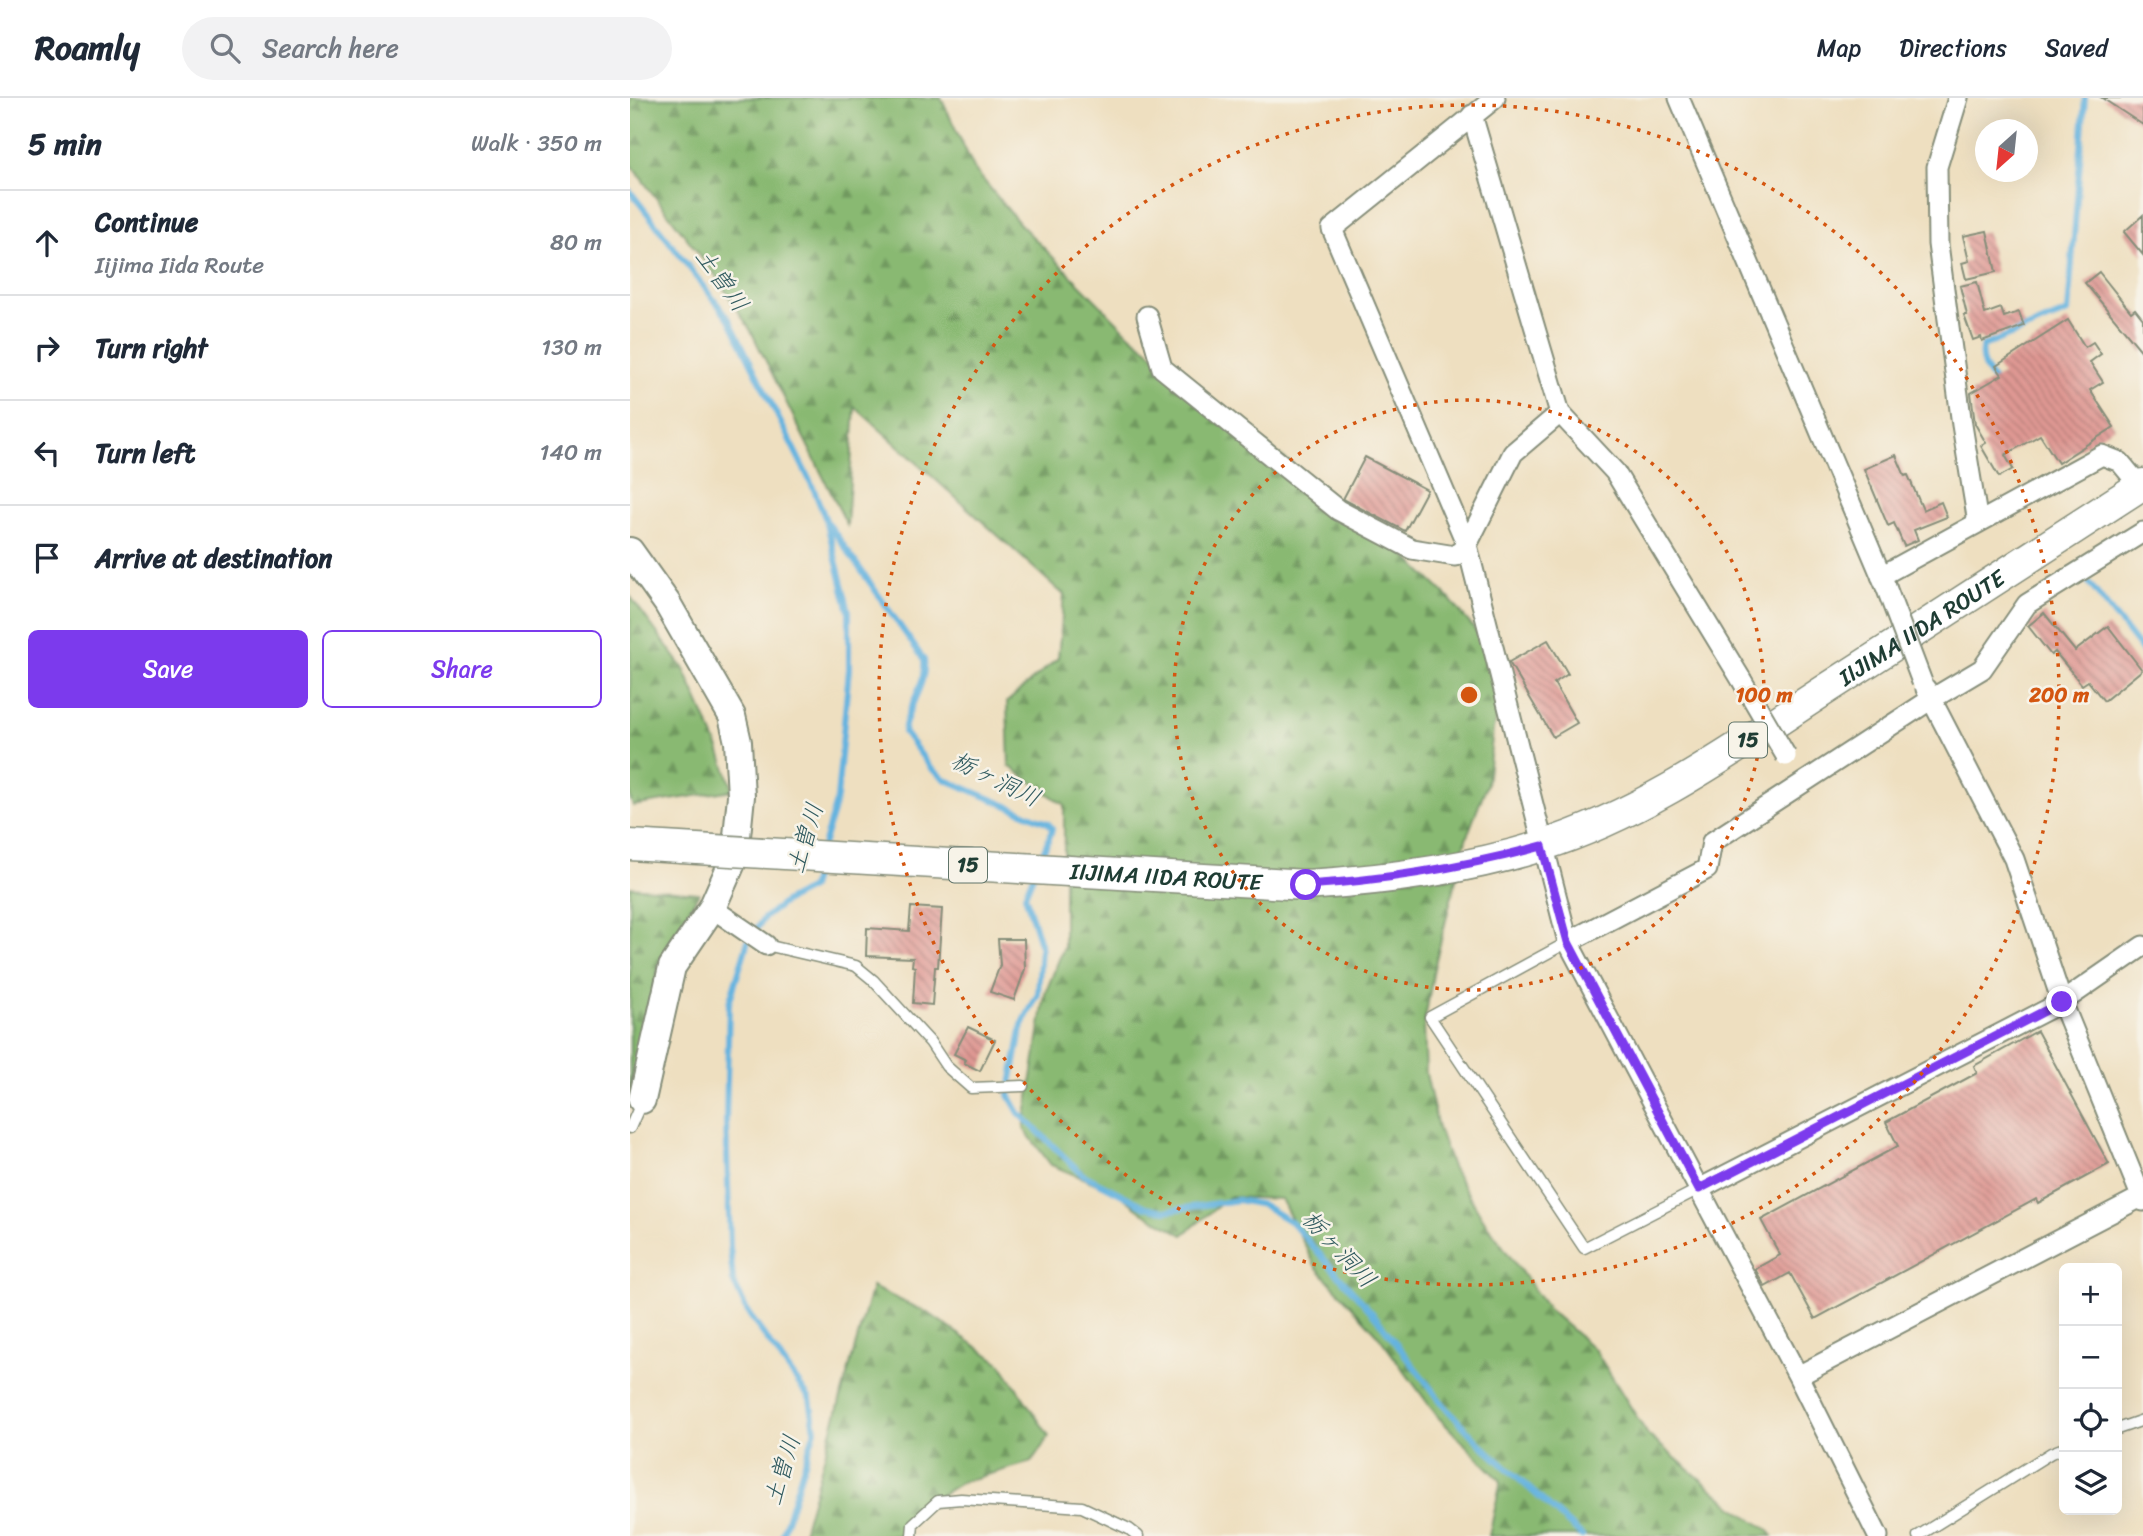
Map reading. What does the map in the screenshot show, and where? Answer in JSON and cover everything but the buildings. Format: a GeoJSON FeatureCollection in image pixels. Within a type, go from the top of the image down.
{"type":"FeatureCollection","features":[{"type":"Feature","properties":{"kind":"main road","name":"IIJIMA IIDA ROUTE"},"geometry":{"type":"LineString","coordinates":[[630,845],[1306,885],[1359,882],[1483,862],[1542,846],[1610,819],[1704,768],[2142,486]]}},
{"type":"Feature","properties":{"kind":"street"},"geometry":{"type":"LineString","coordinates":[[1496,98],[1332,229],[1467,545],[1568,942],[1798,1376],[1878,1536]]}},
{"type":"Feature","properties":{"kind":"street"},"geometry":{"type":"LineString","coordinates":[[1679,98],[1883,582],[1926,691],[2014,859],[2062,1002],[2142,1198],[1798,1376]]}},
{"type":"Feature","properties":{"kind":"street"},"geometry":{"type":"LineString","coordinates":[[1958,98],[1937,167],[1938,244],[1978,523]]}},
{"type":"Feature","properties":{"kind":"street"},"geometry":{"type":"LineString","coordinates":[[1472,115],[1560,413],[1615,472],[1801,783]]}},
{"type":"Feature","properties":{"kind":"street"},"geometry":{"type":"LineString","coordinates":[[1147,316],[1162,368],[1338,510],[1412,549],[1454,556],[1467,545],[1513,453],[1560,413]]}},
{"type":"Feature","properties":{"kind":"street"},"geometry":{"type":"LineString","coordinates":[[1883,582],[1978,523],[2102,455],[2120,462],[2142,486]]}},
{"type":"Feature","properties":{"kind":"street"},"geometry":{"type":"LineString","coordinates":[[1568,942],[1707,869],[1712,842],[1801,783],[1926,691],[1982,669],[2026,604],[2143,532]]}},
{"type":"Feature","properties":{"kind":"street"},"geometry":{"type":"LineString","coordinates":[[630,551],[667,603],[732,716],[738,742],[741,796],[735,856],[712,908],[672,967],[642,1100]]}},
{"type":"Feature","properties":{"kind":"street"},"geometry":{"type":"LineString","coordinates":[[712,908],[766,945]]}},
{"type":"Feature","properties":{"kind":"street"},"geometry":{"type":"LineString","coordinates":[[1699,1189],[2062,1002],[2143,946]]}},
{"type":"Feature","properties":{"kind":"lane"},"geometry":{"type":"LineString","coordinates":[[1568,942],[1430,1017],[1584,1248],[1699,1189]]}},
{"type":"Feature","properties":{"kind":"lane"},"geometry":{"type":"LineString","coordinates":[[766,945],[856,966],[873,980],[930,1042],[946,1066],[971,1088],[1024,1086]]}},
{"type":"Feature","properties":{"kind":"lane"},"geometry":{"type":"LineString","coordinates":[[630,1128],[642,1100]]}},
{"type":"Feature","properties":{"kind":"lane"},"geometry":{"type":"LineString","coordinates":[[2122,1427],[2143,1420]]}},
{"type":"Feature","properties":{"kind":"lane"},"geometry":{"type":"LineString","coordinates":[[1918,1536],[2059,1450]]}},
{"type":"Feature","properties":{"kind":"lane"},"geometry":{"type":"LineString","coordinates":[[912,1536],[913,1524],[938,1501],[961,1499],[1082,1507],[1138,1536]]}},
{"type":"Feature","properties":{"kind":"green space"},"geometry":{"type":"Polygon","coordinates":[[[630,98],[941,98],[975,170],[1019,223],[1129,334],[1221,410],[1386,537],[1448,597],[1494,653],[1506,688],[1493,729],[1487,784],[1466,839],[1434,968],[1424,1025],[1426,1074],[1438,1128],[1452,1167],[1483,1219],[1548,1309],[1595,1350],[1648,1435],[1736,1509],[1767,1529],[1773,1536],[1489,1536],[1501,1481],[1438,1417],[1377,1334],[1316,1267],[1281,1199],[1229,1197],[1183,1235],[1144,1213],[1116,1192],[1051,1165],[1024,1129],[1045,994],[1064,947],[1064,805],[1009,766],[1007,702],[1058,658],[1064,595],[855,407],[847,525],[751,331],[716,276],[630,164],[630,98]]]}},
{"type":"Feature","properties":{"kind":"green space"},"geometry":{"type":"Polygon","coordinates":[[[630,596],[684,669],[719,749],[733,790],[633,806],[630,797],[630,596]]]}},
{"type":"Feature","properties":{"kind":"green space"},"geometry":{"type":"Polygon","coordinates":[[[630,887],[699,893],[661,957],[630,1092],[630,887]]]}},
{"type":"Feature","properties":{"kind":"green space"},"geometry":{"type":"Polygon","coordinates":[[[872,1287],[930,1314],[1000,1363],[1049,1436],[1032,1462],[962,1482],[912,1513],[906,1536],[802,1536],[872,1287]]]}},
{"type":"Feature","properties":{"kind":"waterway"},"geometry":{"type":"LineString","coordinates":[[1997,384],[1983,362],[1983,346],[2068,312],[2085,98]]}},
{"type":"Feature","properties":{"kind":"waterway","name":"土曽川"},"geometry":{"type":"LineString","coordinates":[[630,191],[729,319],[812,485],[826,520],[849,612],[849,669],[837,798],[822,849]]}},
{"type":"Feature","properties":{"kind":"waterway","name":"栃ヶ洞川"},"geometry":{"type":"LineString","coordinates":[[828,523],[924,660],[920,688],[908,714],[904,732],[931,768],[946,780],[1048,823],[1052,828],[1051,833],[1040,860]]}},
{"type":"Feature","properties":{"kind":"waterway"},"geometry":{"type":"LineString","coordinates":[[2089,583],[2143,652]]}},
{"type":"Feature","properties":{"kind":"waterway","name":"土曽川"},"geometry":{"type":"LineString","coordinates":[[782,1536],[815,1430],[810,1399],[748,1313],[733,1281],[726,1119],[729,1003],[748,941],[764,918],[786,901],[811,888],[818,863]]}},
{"type":"Feature","properties":{"kind":"waterway","name":"栃ヶ洞川"},"geometry":{"type":"LineString","coordinates":[[1033,876],[1025,895],[1041,947],[1038,994],[1022,1025],[1009,1095],[1019,1113],[1082,1174],[1146,1207],[1165,1211],[1238,1200],[1263,1205],[1291,1222],[1375,1316],[1446,1408],[1479,1443],[1582,1536]]}},
{"type":"Feature","properties":{"kind":"route"},"geometry":{"type":"LineString","coordinates":[[1306,885],[1359,882],[1417,874],[1483,862],[1542,846],[1568,942],[1699,1189],[2062,1002]]}}]}
